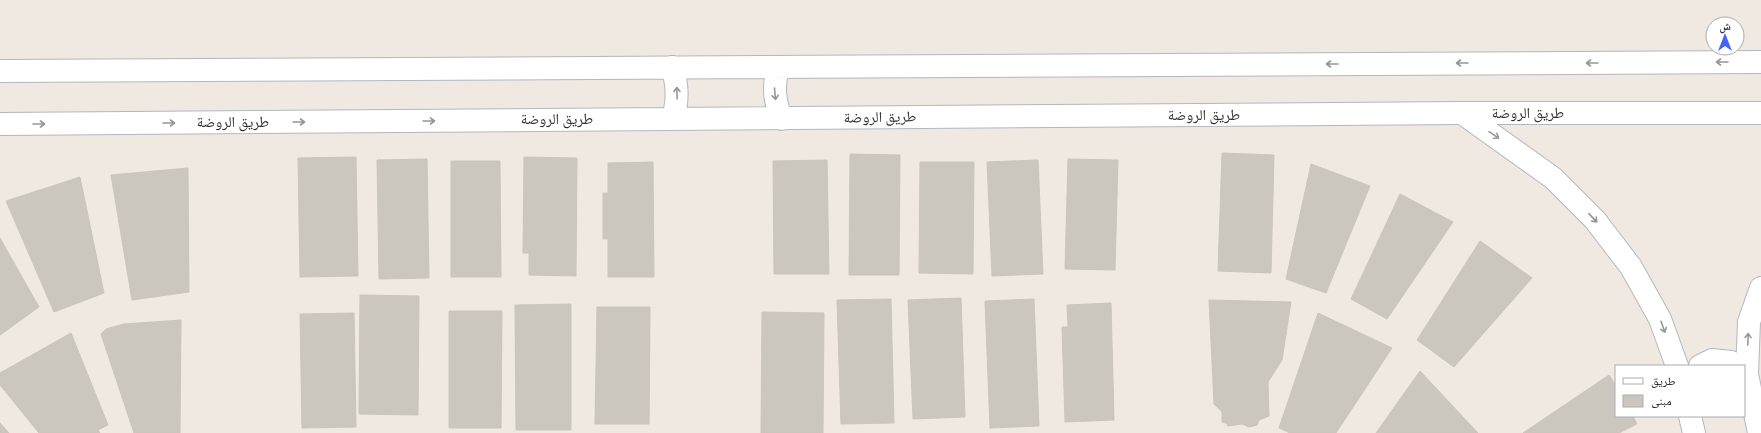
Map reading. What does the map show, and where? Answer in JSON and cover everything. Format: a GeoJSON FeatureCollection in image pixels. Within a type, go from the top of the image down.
{"type":"FeatureCollection","features":[{"type":"Feature","properties":{"kind":"street"},"geometry":{"type":"LineString","coordinates":[[0,71],[1761,62]]}},
{"type":"Feature","properties":{"kind":"street"},"geometry":{"type":"LineString","coordinates":[[672,67],[678,93],[677,106],[673,118]]}},
{"type":"Feature","properties":{"kind":"street"},"geometry":{"type":"LineString","coordinates":[[778,68],[774,80],[774,94],[782,119]]}},
{"type":"Feature","properties":{"kind":"street"},"geometry":{"type":"LineString","coordinates":[[1462,113],[1553,178],[1595,220],[1631,267],[1660,319],[1677,365]]}},
{"type":"Feature","properties":{"kind":"street","name":"طريق الروضة"},"geometry":{"type":"LineString","coordinates":[[0,124],[1462,113],[1761,113]]}},
{"type":"Feature","properties":{"kind":"street"},"geometry":{"type":"LineString","coordinates":[[1743,365],[1749,322],[1761,288]]}},
{"type":"Feature","properties":{"kind":"street"},"geometry":{"type":"LineString","coordinates":[[1702,365],[1712,360],[1731,362],[1735,365]]}},
{"type":"Feature","properties":{"kind":"street"},"geometry":{"type":"LineString","coordinates":[[1745,382],[1759,433]]}},
{"type":"Feature","properties":{"kind":"street"},"geometry":{"type":"LineString","coordinates":[[1690,417],[1694,433]]}},
{"type":"Feature","properties":{"kind":"building"},"geometry":{"type":"Polygon","coordinates":[[[1222,153],[1274,155],[1271,273],[1218,271],[1222,153]]]}},
{"type":"Feature","properties":{"kind":"building"},"geometry":{"type":"Polygon","coordinates":[[[850,154],[900,155],[899,275],[849,275],[850,154]]]}},
{"type":"Feature","properties":{"kind":"building"},"geometry":{"type":"Polygon","coordinates":[[[356,157],[358,276],[300,277],[298,158],[356,157]]]}},
{"type":"Feature","properties":{"kind":"building"},"geometry":{"type":"Polygon","coordinates":[[[524,157],[577,158],[576,276],[529,275],[529,253],[523,253],[524,157]]]}},
{"type":"Feature","properties":{"kind":"building"},"geometry":{"type":"Polygon","coordinates":[[[427,159],[429,278],[379,279],[377,160],[427,159]]]}},
{"type":"Feature","properties":{"kind":"building"},"geometry":{"type":"Polygon","coordinates":[[[1068,159],[1118,160],[1115,270],[1065,269],[1068,159]]]}},
{"type":"Feature","properties":{"kind":"building"},"geometry":{"type":"Polygon","coordinates":[[[827,160],[829,274],[774,274],[773,161],[827,160]]]}},
{"type":"Feature","properties":{"kind":"building"},"geometry":{"type":"Polygon","coordinates":[[[1038,160],[1043,274],[992,276],[987,162],[1038,160]]]}},
{"type":"Feature","properties":{"kind":"building"},"geometry":{"type":"Polygon","coordinates":[[[451,161],[500,161],[501,277],[451,277],[451,161]]]}},
{"type":"Feature","properties":{"kind":"building"},"geometry":{"type":"Polygon","coordinates":[[[653,162],[654,277],[608,277],[608,239],[603,239],[603,193],[608,193],[608,163],[653,162]]]}},
{"type":"Feature","properties":{"kind":"building"},"geometry":{"type":"Polygon","coordinates":[[[920,162],[974,162],[973,274],[919,273],[920,162]]]}},
{"type":"Feature","properties":{"kind":"building"},"geometry":{"type":"Polygon","coordinates":[[[1311,164],[1370,186],[1326,293],[1286,279],[1311,164]]]}},
{"type":"Feature","properties":{"kind":"building"},"geometry":{"type":"Polygon","coordinates":[[[188,168],[189,292],[132,300],[111,175],[188,168]]]}},
{"type":"Feature","properties":{"kind":"building"},"geometry":{"type":"Polygon","coordinates":[[[80,177],[104,293],[54,312],[6,201],[80,177]]]}},
{"type":"Feature","properties":{"kind":"building"},"geometry":{"type":"Polygon","coordinates":[[[1400,194],[1453,222],[1387,319],[1351,299],[1400,194]]]}},
{"type":"Feature","properties":{"kind":"building"},"geometry":{"type":"Polygon","coordinates":[[[0,238],[39,307],[0,335],[0,238]]]}},
{"type":"Feature","properties":{"kind":"building"},"geometry":{"type":"Polygon","coordinates":[[[1480,241],[1532,278],[1454,367],[1417,340],[1480,241]]]}},
{"type":"Feature","properties":{"kind":"building"},"geometry":{"type":"Polygon","coordinates":[[[360,295],[419,296],[418,415],[359,414],[360,295]]]}},
{"type":"Feature","properties":{"kind":"building"},"geometry":{"type":"Polygon","coordinates":[[[961,298],[965,417],[913,419],[908,300],[961,298]]]}},
{"type":"Feature","properties":{"kind":"building"},"geometry":{"type":"Polygon","coordinates":[[[891,299],[894,423],[841,424],[837,300],[891,299]]]}},
{"type":"Feature","properties":{"kind":"building"},"geometry":{"type":"Polygon","coordinates":[[[1034,299],[1039,426],[990,428],[985,301],[1034,299]]]}},
{"type":"Feature","properties":{"kind":"building"},"geometry":{"type":"Polygon","coordinates":[[[1209,300],[1291,302],[1282,360],[1268,382],[1269,416],[1259,420],[1257,425],[1249,427],[1242,424],[1227,426],[1228,424],[1222,422],[1222,412],[1214,404],[1209,300]]]}},
{"type":"Feature","properties":{"kind":"building"},"geometry":{"type":"Polygon","coordinates":[[[1111,303],[1114,420],[1065,422],[1062,327],[1068,327],[1067,305],[1111,303]]]}},
{"type":"Feature","properties":{"kind":"building"},"geometry":{"type":"Polygon","coordinates":[[[571,304],[571,430],[516,430],[515,305],[571,304]]]}},
{"type":"Feature","properties":{"kind":"building"},"geometry":{"type":"Polygon","coordinates":[[[597,307],[650,307],[649,424],[595,424],[597,307]]]}},
{"type":"Feature","properties":{"kind":"building"},"geometry":{"type":"Polygon","coordinates":[[[449,311],[502,311],[501,428],[449,428],[449,311]]]}},
{"type":"Feature","properties":{"kind":"building"},"geometry":{"type":"Polygon","coordinates":[[[762,312],[824,313],[823,433],[761,433],[762,312]]]}},
{"type":"Feature","properties":{"kind":"building"},"geometry":{"type":"Polygon","coordinates":[[[354,313],[356,427],[302,428],[300,314],[354,313]]]}},
{"type":"Feature","properties":{"kind":"building"},"geometry":{"type":"Polygon","coordinates":[[[1318,313],[1392,348],[1336,433],[1290,433],[1279,428],[1318,313]]]}},
{"type":"Feature","properties":{"kind":"building"},"geometry":{"type":"Polygon","coordinates":[[[181,320],[180,433],[134,433],[101,334],[106,329],[124,324],[181,320]]]}},
{"type":"Feature","properties":{"kind":"building"},"geometry":{"type":"Polygon","coordinates":[[[71,333],[108,425],[98,430],[100,433],[39,433],[0,385],[0,373],[71,333]]]}},
{"type":"Feature","properties":{"kind":"building"},"geometry":{"type":"Polygon","coordinates":[[[1420,371],[1478,433],[1376,433],[1420,371]]]}},
{"type":"Feature","properties":{"kind":"building"},"geometry":{"type":"Polygon","coordinates":[[[1609,375],[1615,384],[1615,417],[1634,417],[1637,424],[1619,433],[1523,433],[1609,375]]]}},
{"type":"Feature","properties":{"kind":"building"},"geometry":{"type":"Polygon","coordinates":[[[0,423],[9,433],[0,433],[0,423]]]}}]}
